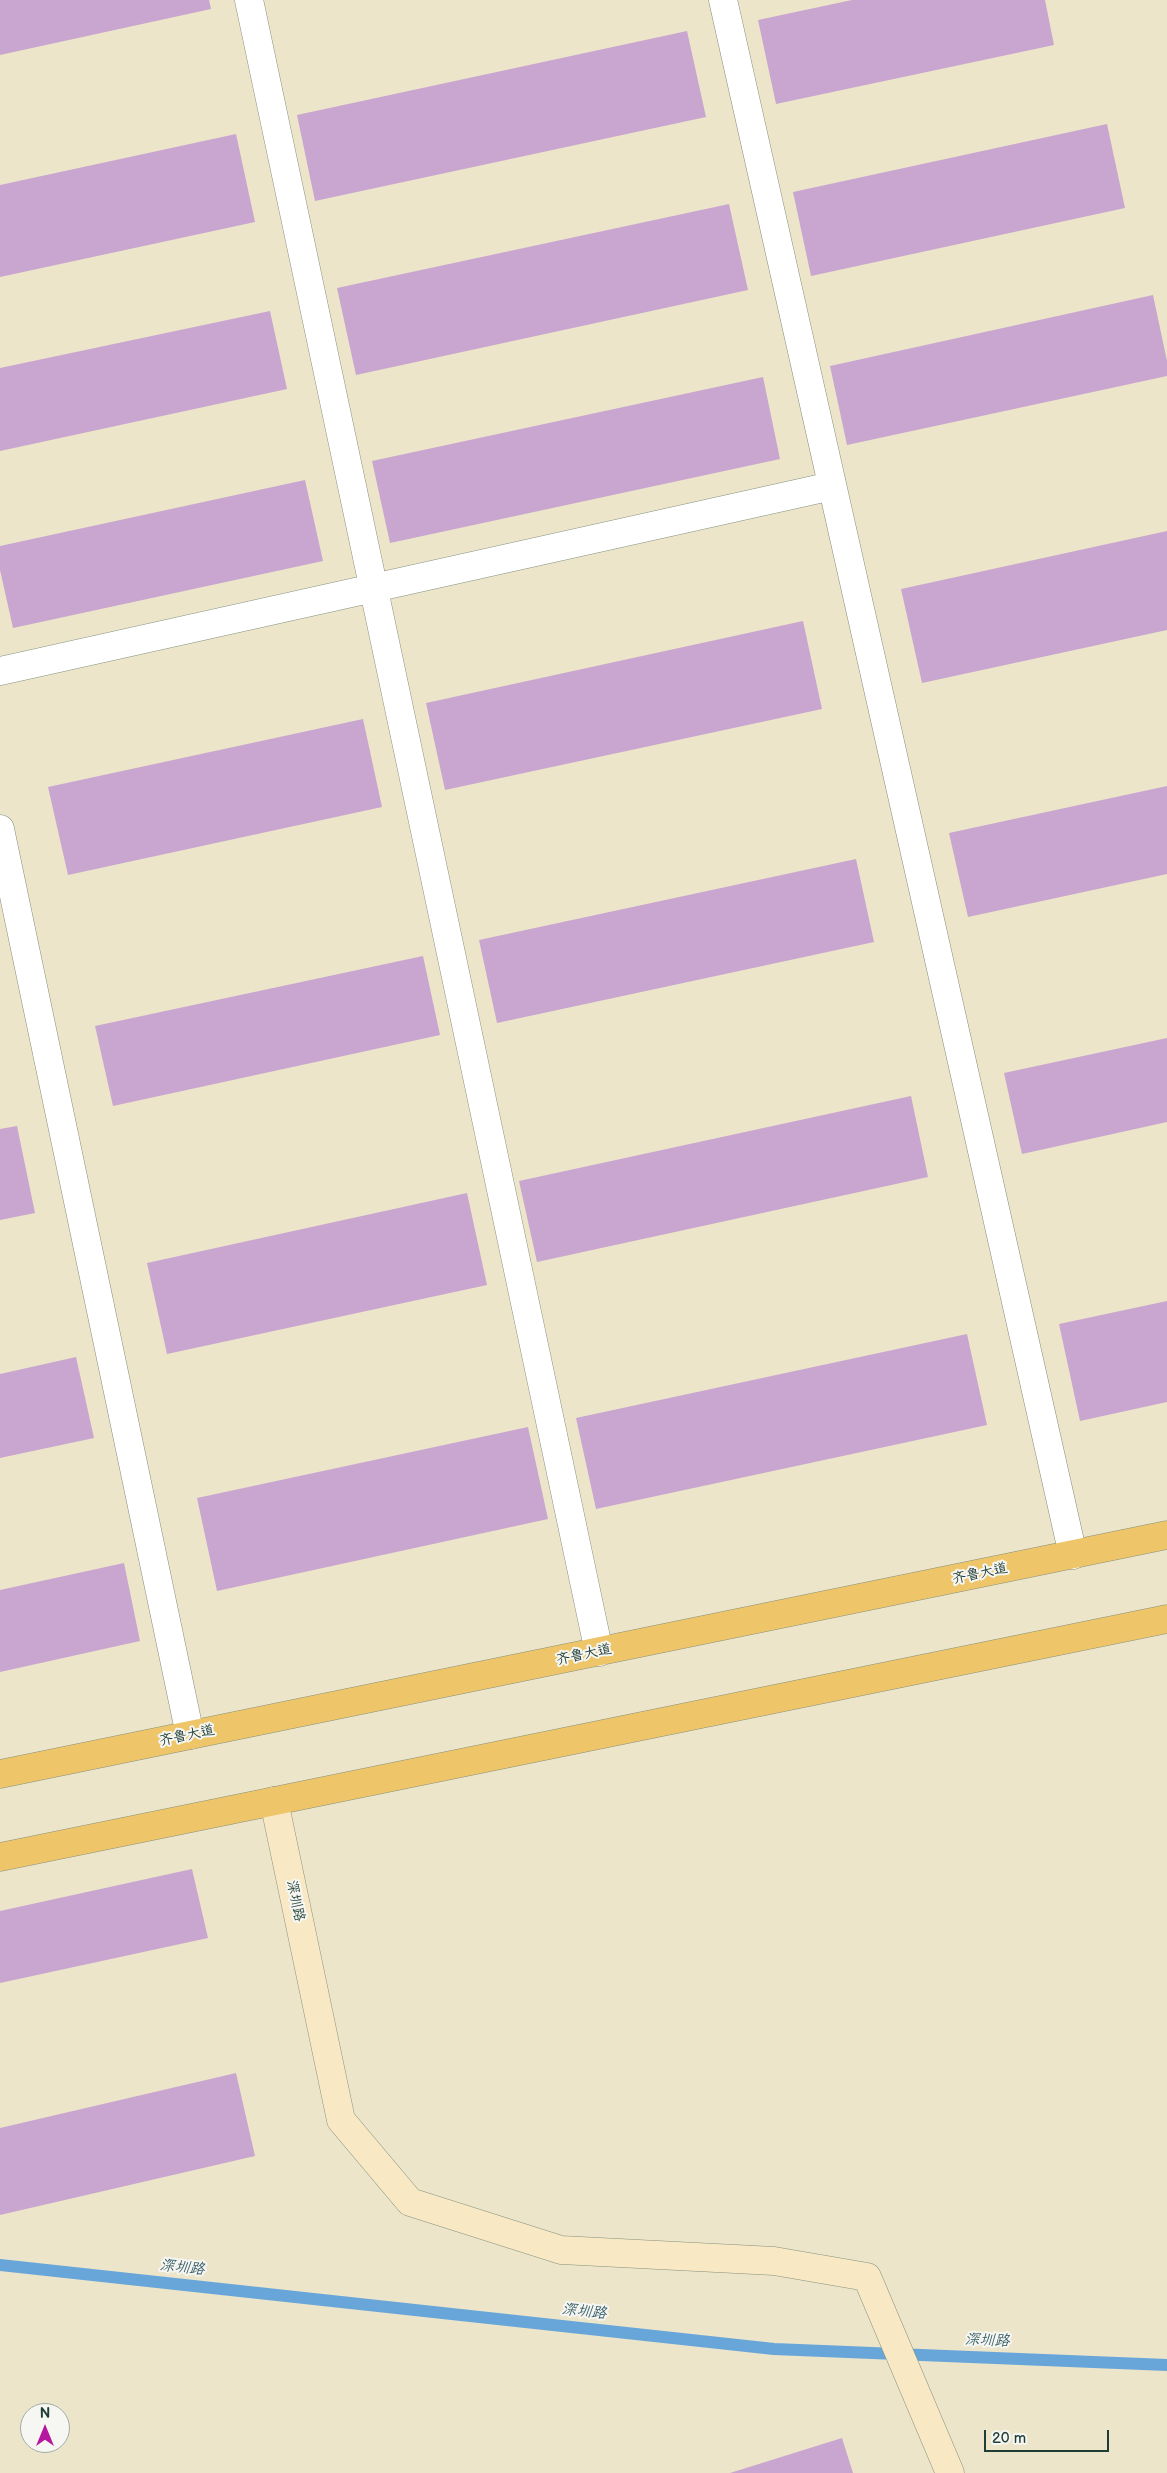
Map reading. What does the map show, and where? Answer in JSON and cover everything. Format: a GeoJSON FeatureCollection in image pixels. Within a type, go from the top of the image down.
{"type":"FeatureCollection","features":[{"type":"Feature","properties":{"kind":"main road","name":"齐鲁大道"},"geometry":{"type":"LineString","coordinates":[[0,1774],[1167,1535]]}},
{"type":"Feature","properties":{"kind":"main road"},"geometry":{"type":"LineString","coordinates":[[0,1857],[1167,1619]]}},
{"type":"Feature","properties":{"kind":"street"},"geometry":{"type":"LineString","coordinates":[[250,0],[599,1652]]}},
{"type":"Feature","properties":{"kind":"street"},"geometry":{"type":"LineString","coordinates":[[723,0],[1073,1555]]}},
{"type":"Feature","properties":{"kind":"street"},"geometry":{"type":"LineString","coordinates":[[0,671],[832,486]]}},
{"type":"Feature","properties":{"kind":"street"},"geometry":{"type":"LineString","coordinates":[[0,829],[190,1735]]}},
{"type":"Feature","properties":{"kind":"street","name":"深圳路"},"geometry":{"type":"LineString","coordinates":[[274,1801],[341,2120],[410,2202],[561,2250],[774,2261],[868,2277],[950,2473]]}},
{"type":"Feature","properties":{"kind":"building"},"geometry":{"type":"Polygon","coordinates":[[[0,0],[209,0],[211,9],[0,55],[0,0]]]}},
{"type":"Feature","properties":{"kind":"building"},"geometry":{"type":"Polygon","coordinates":[[[852,0],[1045,0],[1054,45],[776,104],[758,20],[852,0]]]}},
{"type":"Feature","properties":{"kind":"building"},"geometry":{"type":"Polygon","coordinates":[[[687,31],[706,117],[315,201],[297,115],[687,31]]]}},
{"type":"Feature","properties":{"kind":"building"},"geometry":{"type":"Polygon","coordinates":[[[1107,124],[1125,208],[811,276],[793,192],[1107,124]]]}},
{"type":"Feature","properties":{"kind":"building"},"geometry":{"type":"Polygon","coordinates":[[[236,134],[255,222],[0,277],[0,185],[236,134]]]}},
{"type":"Feature","properties":{"kind":"building"},"geometry":{"type":"Polygon","coordinates":[[[729,204],[748,290],[356,375],[337,288],[729,204]]]}},
{"type":"Feature","properties":{"kind":"building"},"geometry":{"type":"Polygon","coordinates":[[[1153,295],[1167,361],[1167,376],[847,445],[830,366],[1153,295]]]}},
{"type":"Feature","properties":{"kind":"building"},"geometry":{"type":"Polygon","coordinates":[[[270,311],[287,389],[0,451],[0,368],[270,311]]]}},
{"type":"Feature","properties":{"kind":"building"},"geometry":{"type":"Polygon","coordinates":[[[763,377],[780,459],[390,543],[372,461],[763,377]]]}},
{"type":"Feature","properties":{"kind":"building"},"geometry":{"type":"Polygon","coordinates":[[[305,480],[323,561],[13,628],[0,570],[0,546],[305,480]]]}},
{"type":"Feature","properties":{"kind":"building"},"geometry":{"type":"Polygon","coordinates":[[[1167,531],[1167,630],[922,683],[901,589],[1167,531]]]}},
{"type":"Feature","properties":{"kind":"building"},"geometry":{"type":"Polygon","coordinates":[[[803,621],[822,709],[445,790],[426,703],[803,621]]]}},
{"type":"Feature","properties":{"kind":"building"},"geometry":{"type":"Polygon","coordinates":[[[363,719],[382,807],[68,875],[48,787],[363,719]]]}},
{"type":"Feature","properties":{"kind":"building"},"geometry":{"type":"Polygon","coordinates":[[[1167,786],[1167,874],[968,917],[949,833],[1167,786]]]}},
{"type":"Feature","properties":{"kind":"building"},"geometry":{"type":"Polygon","coordinates":[[[856,859],[874,942],[497,1023],[479,940],[856,859]]]}},
{"type":"Feature","properties":{"kind":"building"},"geometry":{"type":"Polygon","coordinates":[[[423,956],[440,1035],[113,1106],[95,1026],[423,956]]]}},
{"type":"Feature","properties":{"kind":"building"},"geometry":{"type":"Polygon","coordinates":[[[1167,1038],[1167,1122],[1022,1154],[1004,1073],[1167,1038]]]}},
{"type":"Feature","properties":{"kind":"building"},"geometry":{"type":"Polygon","coordinates":[[[911,1096],[928,1177],[537,1262],[519,1181],[911,1096]]]}},
{"type":"Feature","properties":{"kind":"building"},"geometry":{"type":"Polygon","coordinates":[[[17,1126],[35,1213],[0,1220],[0,1129],[17,1126]]]}},
{"type":"Feature","properties":{"kind":"building"},"geometry":{"type":"Polygon","coordinates":[[[467,1193],[487,1285],[167,1354],[147,1263],[467,1193]]]}},
{"type":"Feature","properties":{"kind":"building"},"geometry":{"type":"Polygon","coordinates":[[[1167,1301],[1167,1402],[1080,1421],[1059,1324],[1167,1301]]]}},
{"type":"Feature","properties":{"kind":"building"},"geometry":{"type":"Polygon","coordinates":[[[967,1334],[987,1425],[596,1509],[576,1418],[967,1334]]]}},
{"type":"Feature","properties":{"kind":"building"},"geometry":{"type":"Polygon","coordinates":[[[76,1357],[94,1438],[0,1458],[0,1374],[76,1357]]]}},
{"type":"Feature","properties":{"kind":"building"},"geometry":{"type":"Polygon","coordinates":[[[528,1427],[548,1519],[217,1591],[197,1498],[528,1427]]]}},
{"type":"Feature","properties":{"kind":"building"},"geometry":{"type":"Polygon","coordinates":[[[124,1563],[140,1641],[0,1672],[0,1590],[124,1563]]]}},
{"type":"Feature","properties":{"kind":"building"},"geometry":{"type":"Polygon","coordinates":[[[192,1869],[208,1938],[0,1983],[0,1911],[192,1869]]]}},
{"type":"Feature","properties":{"kind":"building"},"geometry":{"type":"Polygon","coordinates":[[[236,2073],[255,2156],[0,2215],[0,2128],[236,2073]]]}},
{"type":"Feature","properties":{"kind":"building"},"geometry":{"type":"Polygon","coordinates":[[[842,2438],[853,2473],[730,2473],[842,2438]]]}},
{"type":"Feature","properties":{"kind":"waterway","name":"深圳路"},"geometry":{"type":"LineString","coordinates":[[0,2265],[774,2349],[1167,2365]]}}]}
